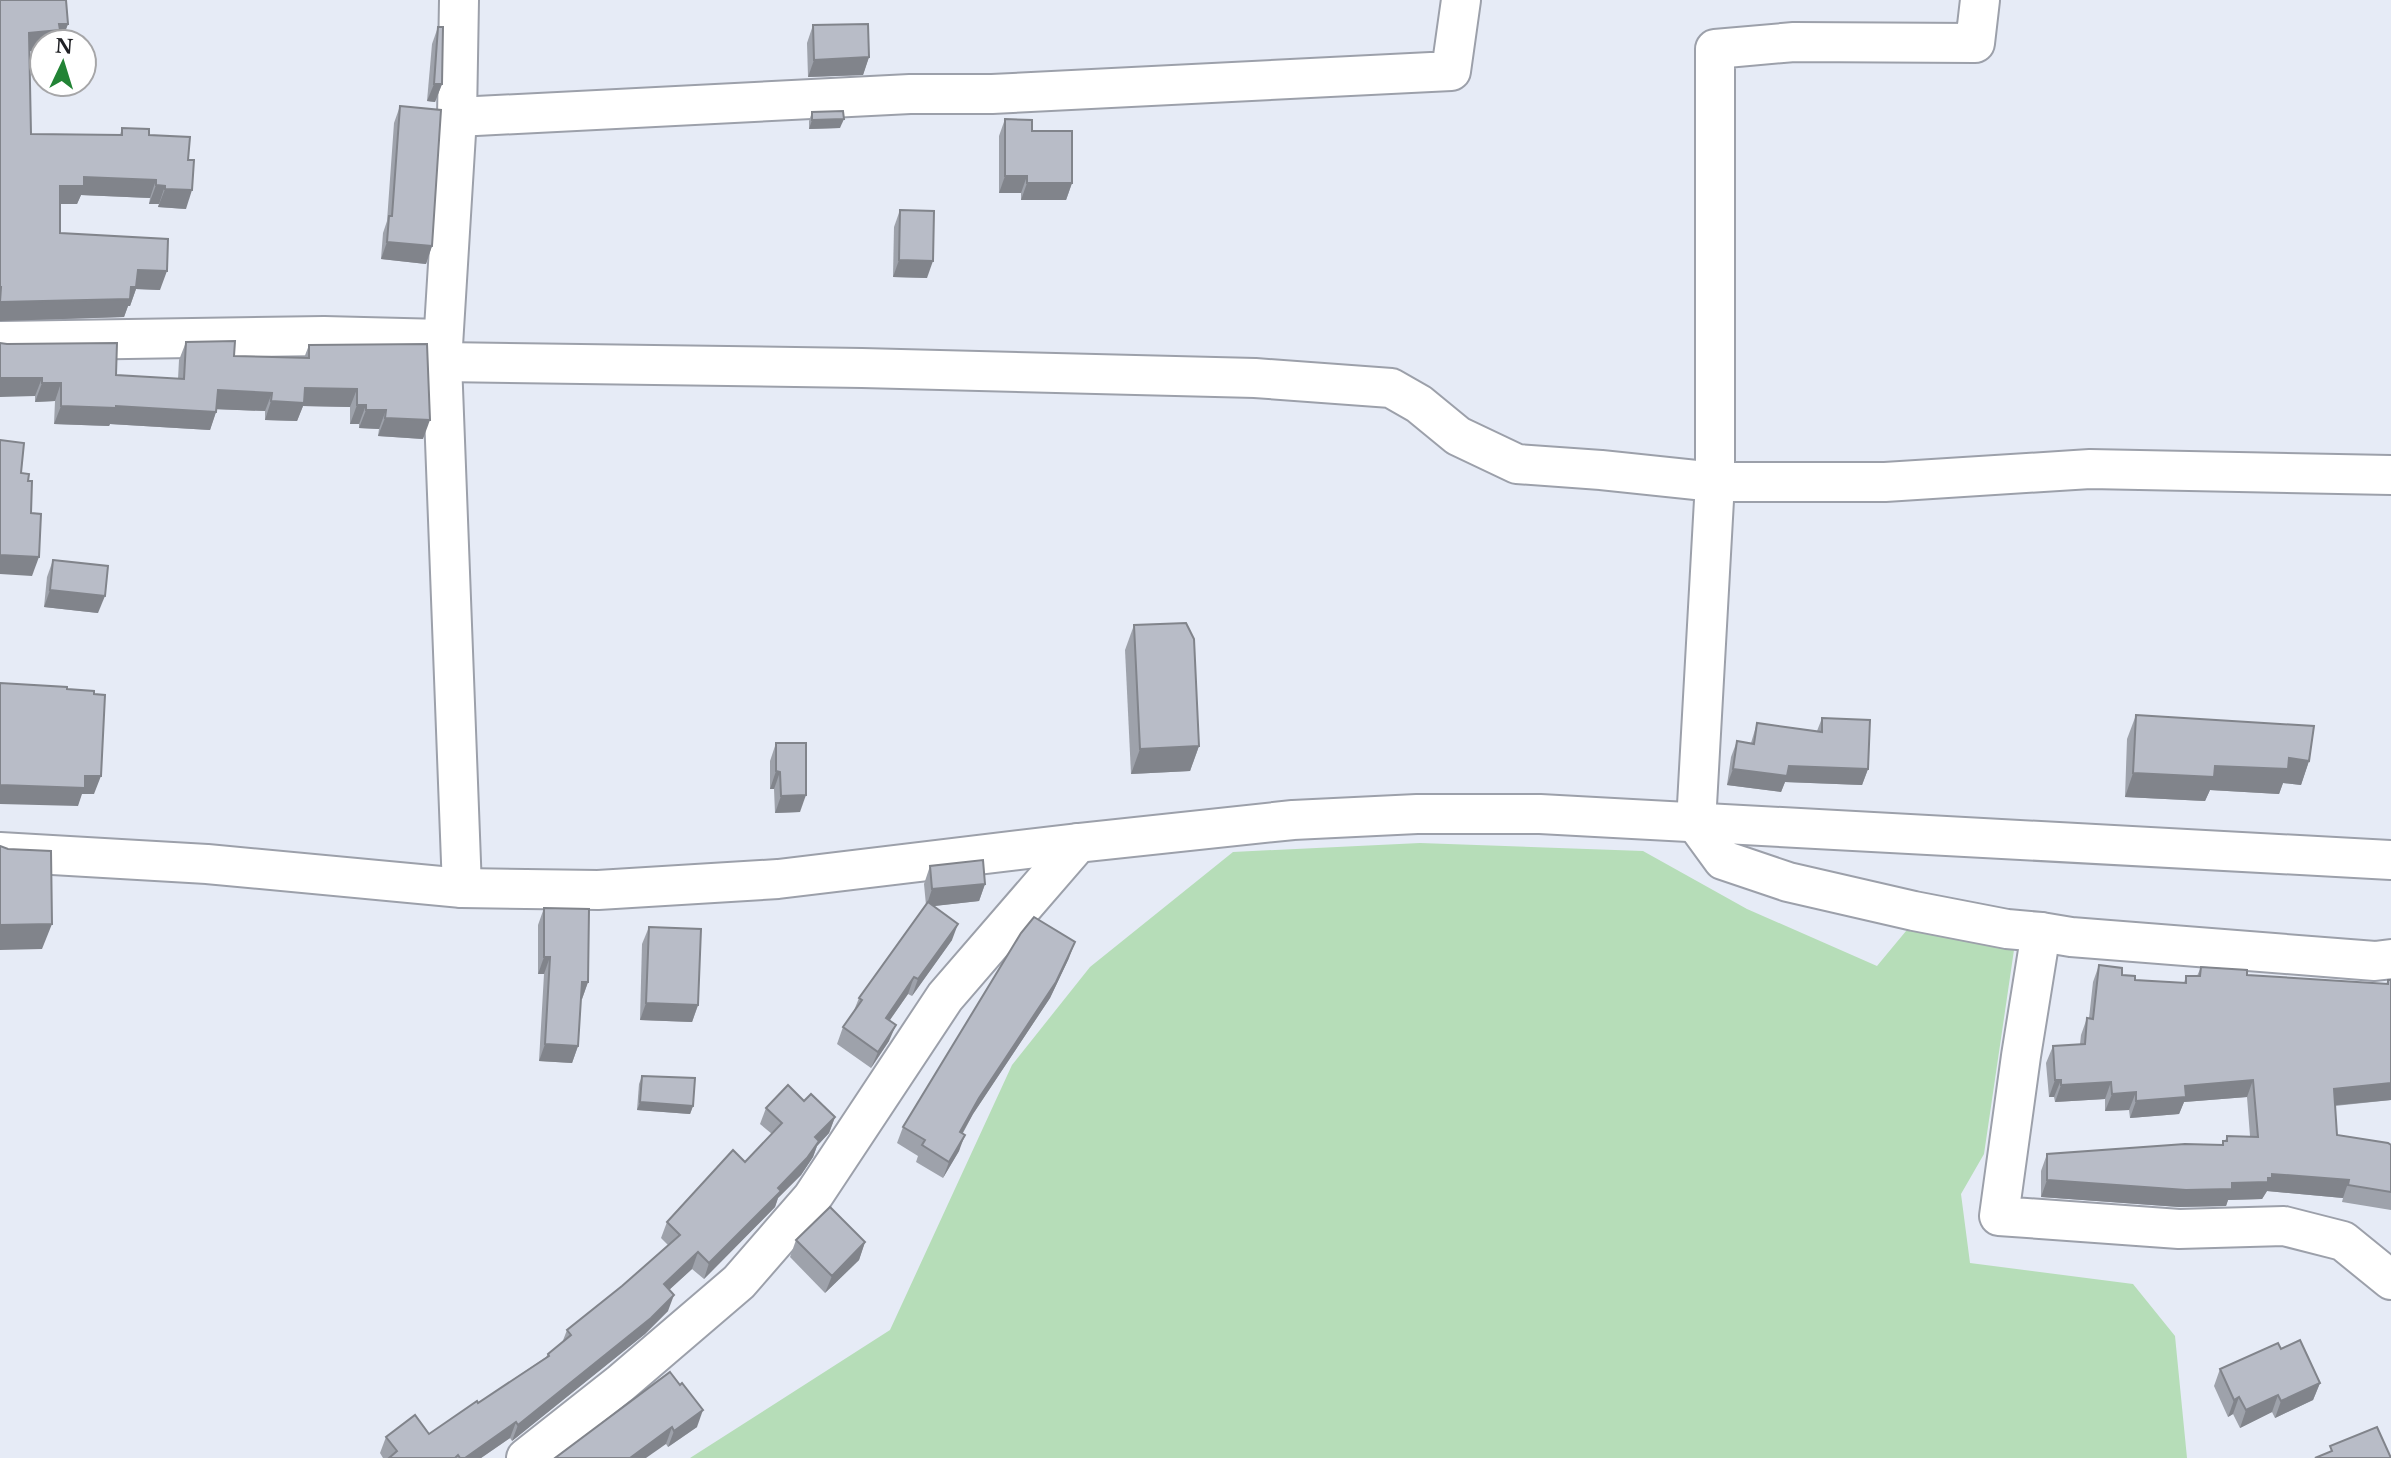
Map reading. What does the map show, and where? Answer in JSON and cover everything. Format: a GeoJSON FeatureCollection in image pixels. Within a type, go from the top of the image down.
{"type":"FeatureCollection","features":[{"type":"Feature","properties":{"kind":"street"},"geometry":{"type":"LineString","coordinates":[[459,0],[457,117],[442,351],[462,888]]}},
{"type":"Feature","properties":{"kind":"street"},"geometry":{"type":"LineString","coordinates":[[457,117],[1451,71],[1461,0]]}},
{"type":"Feature","properties":{"kind":"street"},"geometry":{"type":"LineString","coordinates":[[1980,0],[1975,44],[1794,42],[1715,49],[1715,482],[1696,823],[1723,860],[1788,883],[1941,917],[2071,937],[2361,960],[2391,959]]}},
{"type":"Feature","properties":{"kind":"street"},"geometry":{"type":"LineString","coordinates":[[0,341],[324,337],[442,351],[862,368],[1255,378],[1391,388],[1419,404],[1458,436],[1517,464],[1715,482],[1885,482],[2090,469],[2391,475]]}},
{"type":"Feature","properties":{"kind":"street"},"geometry":{"type":"LineString","coordinates":[[0,852],[207,864],[462,888],[598,890],[778,879],[1293,820],[1417,814],[1540,814],[2391,860]]}},
{"type":"Feature","properties":{"kind":"street"},"geometry":{"type":"LineString","coordinates":[[526,1458],[621,1383],[739,1282],[813,1198],[945,997],[1078,843]]}},
{"type":"Feature","properties":{"kind":"street"},"geometry":{"type":"LineString","coordinates":[[2041,932],[1999,1216],[2179,1229],[2284,1226],[2343,1241],[2391,1280]]}},
{"type":"Feature","properties":{"kind":"green space"},"geometry":{"type":"Polygon","coordinates":[[[1420,843],[1643,851],[1747,909],[1877,966],[1911,925],[2014,950],[1984,1154],[1961,1194],[1970,1263],[2133,1284],[2175,1336],[2187,1458],[690,1458],[890,1330],[1012,1065],[1090,967],[1233,852],[1420,843]]]}},
{"type":"Feature","properties":{"kind":"building"},"geometry":{"type":"Polygon","coordinates":[[[0,0],[66,0],[68,24],[59,24],[60,28],[28,28],[31,134],[122,135],[122,128],[149,129],[149,135],[190,137],[188,160],[194,160],[192,190],[165,189],[165,186],[156,185],[156,180],[84,177],[84,186],[60,186],[60,233],[168,239],[167,271],[138,270],[136,287],[131,287],[130,299],[0,302],[0,0]]]}},
{"type":"Feature","properties":{"kind":"building"},"geometry":{"type":"Polygon","coordinates":[[[868,24],[869,57],[814,60],[813,25],[868,24]]]}},
{"type":"Feature","properties":{"kind":"building"},"geometry":{"type":"Polygon","coordinates":[[[438,27],[443,27],[442,84],[434,84],[438,27]]]}},
{"type":"Feature","properties":{"kind":"building"},"geometry":{"type":"Polygon","coordinates":[[[400,106],[441,110],[432,246],[387,242],[389,216],[392,216],[400,106]]]}},
{"type":"Feature","properties":{"kind":"building"},"geometry":{"type":"Polygon","coordinates":[[[843,111],[844,119],[812,120],[812,112],[843,111]]]}},
{"type":"Feature","properties":{"kind":"building"},"geometry":{"type":"Polygon","coordinates":[[[1005,119],[1032,120],[1032,131],[1072,131],[1072,183],[1027,183],[1027,176],[1005,176],[1005,119]]]}},
{"type":"Feature","properties":{"kind":"building"},"geometry":{"type":"Polygon","coordinates":[[[900,210],[934,211],[933,261],[899,260],[900,210]]]}},
{"type":"Feature","properties":{"kind":"building"},"geometry":{"type":"Polygon","coordinates":[[[235,341],[234,356],[309,358],[309,345],[427,344],[430,420],[385,418],[386,410],[366,410],[366,405],[357,405],[357,389],[305,388],[304,403],[271,401],[272,393],[218,390],[216,412],[116,406],[61,406],[61,383],[42,383],[42,378],[0,378],[0,343],[117,343],[116,375],[184,379],[186,342],[235,341]]]}},
{"type":"Feature","properties":{"kind":"building"},"geometry":{"type":"Polygon","coordinates":[[[0,440],[24,443],[21,473],[29,474],[28,481],[32,481],[31,513],[41,514],[39,557],[0,555],[0,440]]]}},
{"type":"Feature","properties":{"kind":"building"},"geometry":{"type":"Polygon","coordinates":[[[53,560],[108,566],[105,596],[50,590],[53,560]]]}},
{"type":"Feature","properties":{"kind":"building"},"geometry":{"type":"Polygon","coordinates":[[[1186,623],[1194,639],[1199,746],[1140,749],[1134,625],[1186,623]]]}},
{"type":"Feature","properties":{"kind":"building"},"geometry":{"type":"Polygon","coordinates":[[[0,683],[67,687],[105,695],[101,776],[85,776],[85,788],[0,785],[0,683]]]}},
{"type":"Feature","properties":{"kind":"building"},"geometry":{"type":"Polygon","coordinates":[[[2136,715],[2314,726],[2309,761],[2289,758],[2288,769],[2215,766],[2214,777],[2133,773],[2136,715]]]}},
{"type":"Feature","properties":{"kind":"building"},"geometry":{"type":"Polygon","coordinates":[[[1822,718],[1870,720],[1868,769],[1789,766],[1787,776],[1733,769],[1737,741],[1754,744],[1757,723],[1822,732],[1822,718]]]}},
{"type":"Feature","properties":{"kind":"building"},"geometry":{"type":"Polygon","coordinates":[[[776,743],[806,743],[806,795],[781,796],[780,772],[776,771],[776,743]]]}},
{"type":"Feature","properties":{"kind":"building"},"geometry":{"type":"Polygon","coordinates":[[[0,846],[8,849],[51,851],[52,924],[0,925],[0,846]]]}},
{"type":"Feature","properties":{"kind":"building"},"geometry":{"type":"Polygon","coordinates":[[[983,860],[985,884],[932,889],[930,866],[983,860]]]}},
{"type":"Feature","properties":{"kind":"building"},"geometry":{"type":"Polygon","coordinates":[[[928,902],[958,924],[918,979],[914,977],[886,1018],[896,1025],[878,1052],[843,1027],[862,1000],[859,998],[928,902]]]}},
{"type":"Feature","properties":{"kind":"building"},"geometry":{"type":"Polygon","coordinates":[[[544,908],[589,909],[588,982],[582,982],[578,1046],[545,1044],[550,957],[544,957],[544,908]]]}},
{"type":"Feature","properties":{"kind":"building"},"geometry":{"type":"Polygon","coordinates":[[[1034,917],[1075,942],[1056,982],[979,1098],[960,1132],[965,1135],[949,1162],[922,1145],[925,1140],[903,1127],[1021,933],[1034,917]]]}},
{"type":"Feature","properties":{"kind":"building"},"geometry":{"type":"Polygon","coordinates":[[[649,927],[701,929],[698,1005],[646,1003],[649,927]]]}},
{"type":"Feature","properties":{"kind":"building"},"geometry":{"type":"Polygon","coordinates":[[[2099,965],[2122,968],[2122,975],[2135,976],[2135,980],[2186,983],[2186,976],[2200,976],[2201,967],[2247,970],[2247,975],[2388,984],[2388,980],[2391,980],[2391,1083],[2334,1089],[2337,1135],[2391,1145],[2391,1192],[2348,1185],[2349,1180],[2272,1174],[2268,1182],[2232,1183],[2232,1189],[2186,1190],[2047,1180],[2047,1154],[2185,1144],[2223,1145],[2227,1136],[2258,1137],[2253,1080],[2185,1086],[2186,1097],[2136,1101],[2136,1092],[2112,1094],[2111,1082],[2061,1085],[2061,1080],[2055,1080],[2053,1046],[2085,1044],[2087,1018],[2093,1019],[2099,965]]]}},
{"type":"Feature","properties":{"kind":"building"},"geometry":{"type":"Polygon","coordinates":[[[642,1076],[695,1078],[693,1106],[640,1102],[642,1076]]]}},
{"type":"Feature","properties":{"kind":"building"},"geometry":{"type":"Polygon","coordinates":[[[788,1085],[804,1101],[811,1094],[835,1117],[815,1137],[819,1141],[807,1158],[778,1188],[781,1191],[709,1263],[698,1252],[664,1284],[674,1295],[651,1318],[518,1425],[516,1422],[465,1458],[458,1455],[455,1458],[389,1458],[397,1451],[386,1437],[415,1415],[429,1434],[549,1356],[548,1354],[571,1335],[567,1330],[680,1235],[667,1222],[733,1150],[745,1162],[782,1123],[766,1108],[788,1085]]]}},
{"type":"Feature","properties":{"kind":"building"},"geometry":{"type":"Polygon","coordinates":[[[830,1207],[865,1242],[832,1276],[796,1240],[830,1207]]]}},
{"type":"Feature","properties":{"kind":"building"},"geometry":{"type":"Polygon","coordinates":[[[2300,1340],[2320,1383],[2281,1401],[2278,1395],[2246,1410],[2239,1397],[2234,1400],[2220,1369],[2278,1343],[2281,1349],[2300,1340]]]}},
{"type":"Feature","properties":{"kind":"building"},"geometry":{"type":"Polygon","coordinates":[[[670,1372],[703,1410],[674,1431],[672,1427],[630,1458],[555,1458],[670,1372]]]}},
{"type":"Feature","properties":{"kind":"building"},"geometry":{"type":"Polygon","coordinates":[[[2377,1427],[2391,1458],[2315,1458],[2332,1451],[2330,1446],[2377,1427]]]}}]}
